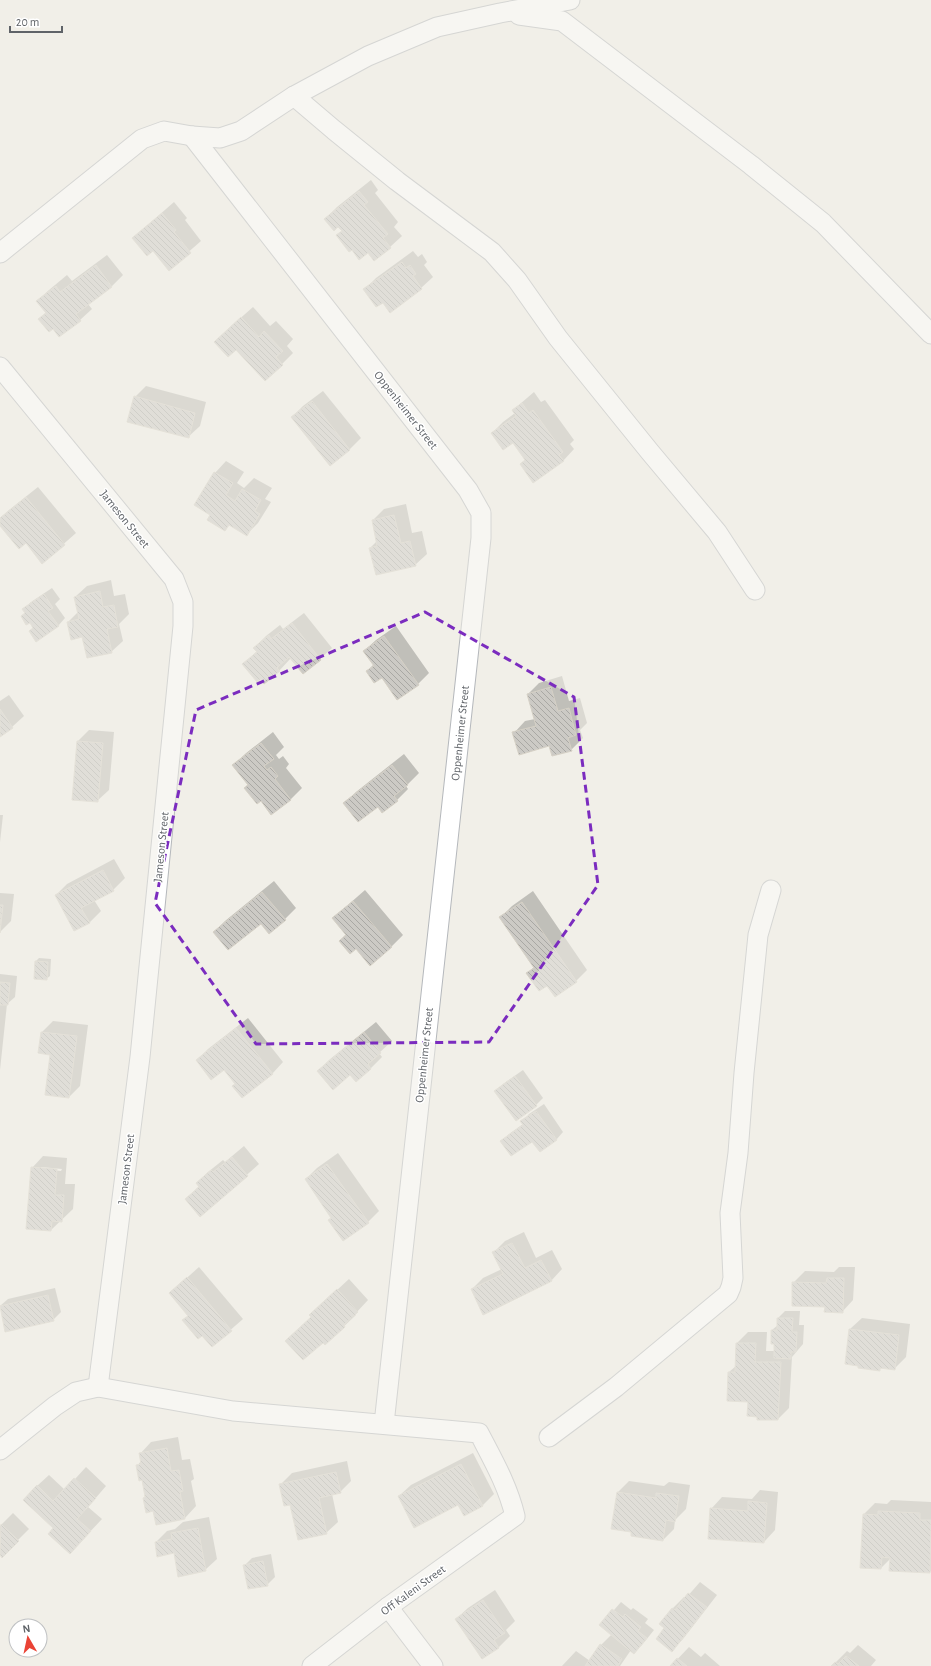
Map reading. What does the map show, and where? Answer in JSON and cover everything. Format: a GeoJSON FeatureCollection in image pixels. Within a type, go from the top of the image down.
{"type":"FeatureCollection","features":[{"type":"Feature","properties":{"kind":"street"},"geometry":{"type":"LineString","coordinates":[[0,253],[142,139],[164,131],[192,136],[220,138],[240,131],[294,96],[368,56],[437,27],[570,0]]}},
{"type":"Feature","properties":{"kind":"street"},"geometry":{"type":"LineString","coordinates":[[500,13],[562,21],[751,165],[823,223],[931,334]]}},
{"type":"Feature","properties":{"kind":"street"},"geometry":{"type":"LineString","coordinates":[[294,96],[398,181],[492,252],[517,280],[568,350],[717,532],[755,590]]}},
{"type":"Feature","properties":{"kind":"street","name":"Oppenheimer Street"},"geometry":{"type":"LineString","coordinates":[[192,136],[468,490],[481,513],[481,538],[384,1424]]}},
{"type":"Feature","properties":{"kind":"street","name":"Jameson Street"},"geometry":{"type":"LineString","coordinates":[[0,367],[174,579],[183,602],[183,626],[140,1057],[98,1387]]}},
{"type":"Feature","properties":{"kind":"street"},"geometry":{"type":"LineString","coordinates":[[549,1437],[616,1387],[728,1294],[731,1287],[733,1278],[730,1213],[738,1154],[757,942],[771,890]]}},
{"type":"Feature","properties":{"kind":"street"},"geometry":{"type":"LineString","coordinates":[[0,1450],[55,1406],[76,1392],[98,1387],[233,1411],[384,1424]]}},
{"type":"Feature","properties":{"kind":"street","name":"Off Kaleni Street"},"geometry":{"type":"LineString","coordinates":[[312,1666],[388,1607],[515,1516],[505,1484],[479,1433],[384,1424]]}},
{"type":"Feature","properties":{"kind":"street"},"geometry":{"type":"LineString","coordinates":[[388,1607],[433,1666]]}},
{"type":"Feature","properties":{"kind":"highlighted area"},"geometry":{"type":"Polygon","coordinates":[[[425,612],[574,697],[598,885],[489,1042],[256,1044],[155,903],[196,710],[425,612]]]}},
{"type":"Feature","properties":{"kind":"building"},"geometry":{"type":"Polygon","coordinates":[[[359,191],[368,202],[364,205],[388,234],[383,238],[391,248],[374,261],[368,253],[359,260],[352,250],[349,252],[336,235],[342,231],[338,227],[334,231],[324,219],[359,191]]]}},
{"type":"Feature","properties":{"kind":"building"},"geometry":{"type":"Polygon","coordinates":[[[162,213],[176,230],[174,232],[191,253],[169,271],[153,251],[147,256],[132,238],[162,213]]]}},
{"type":"Feature","properties":{"kind":"building"},"geometry":{"type":"Polygon","coordinates":[[[402,262],[406,268],[410,265],[416,274],[413,276],[422,289],[390,313],[383,303],[376,307],[363,289],[402,262]]]}},
{"type":"Feature","properties":{"kind":"building"},"geometry":{"type":"Polygon","coordinates":[[[96,265],[112,287],[76,314],[81,321],[59,337],[53,329],[49,332],[38,319],[46,313],[36,301],[56,286],[60,292],[96,265]]]}},
{"type":"Feature","properties":{"kind":"building"},"geometry":{"type":"Polygon","coordinates":[[[241,317],[259,337],[264,331],[283,351],[276,357],[283,365],[265,381],[236,350],[228,357],[214,342],[241,317]]]}},
{"type":"Feature","properties":{"kind":"building"},"geometry":{"type":"Polygon","coordinates":[[[134,396],[195,413],[189,438],[127,422],[134,396]]]}},
{"type":"Feature","properties":{"kind":"building"},"geometry":{"type":"Polygon","coordinates":[[[312,401],[350,450],[330,466],[291,417],[312,401]]]}},
{"type":"Feature","properties":{"kind":"building"},"geometry":{"type":"Polygon","coordinates":[[[522,403],[529,413],[533,410],[563,452],[559,455],[564,461],[533,483],[520,464],[525,460],[513,443],[503,450],[491,433],[516,416],[512,410],[522,403]]]}},
{"type":"Feature","properties":{"kind":"building"},"geometry":{"type":"Polygon","coordinates":[[[214,472],[233,483],[226,495],[235,501],[242,489],[261,500],[255,511],[260,514],[247,536],[229,525],[225,531],[207,520],[210,515],[194,505],[214,472]]]}},
{"type":"Feature","properties":{"kind":"building"},"geometry":{"type":"Polygon","coordinates":[[[26,497],[65,545],[42,564],[26,543],[19,549],[0,526],[0,518],[26,497]]]}},
{"type":"Feature","properties":{"kind":"building"},"geometry":{"type":"Polygon","coordinates":[[[394,515],[401,543],[410,541],[416,566],[376,575],[369,548],[377,546],[372,520],[394,515]]]}},
{"type":"Feature","properties":{"kind":"building"},"geometry":{"type":"Polygon","coordinates":[[[100,591],[103,607],[114,605],[118,627],[107,629],[112,653],[87,658],[82,637],[71,640],[67,622],[79,619],[74,597],[100,591]]]}},
{"type":"Feature","properties":{"kind":"building"},"geometry":{"type":"Polygon","coordinates":[[[44,594],[53,608],[48,611],[59,626],[36,642],[29,631],[33,628],[30,623],[26,625],[21,616],[25,613],[22,609],[44,594]]]}},
{"type":"Feature","properties":{"kind":"building"},"geometry":{"type":"Polygon","coordinates":[[[292,623],[321,660],[303,674],[289,657],[277,668],[280,671],[264,684],[261,679],[257,682],[242,664],[257,652],[253,648],[269,635],[271,639],[292,623]]]}},
{"type":"Feature","properties":{"kind":"building"},"geometry":{"type":"Polygon","coordinates":[[[384,636],[419,685],[397,700],[382,678],[374,683],[366,671],[374,666],[363,651],[384,636]]]}},
{"type":"Feature","properties":{"kind":"building"},"geometry":{"type":"Polygon","coordinates":[[[551,687],[558,711],[569,708],[576,735],[568,738],[572,751],[552,756],[549,746],[519,755],[512,732],[536,726],[527,694],[551,687]]]}},
{"type":"Feature","properties":{"kind":"building"},"geometry":{"type":"Polygon","coordinates":[[[0,709],[13,728],[0,737],[0,709]]]}},
{"type":"Feature","properties":{"kind":"building"},"geometry":{"type":"Polygon","coordinates":[[[77,741],[103,743],[98,802],[72,800],[77,741]]]}},
{"type":"Feature","properties":{"kind":"building"},"geometry":{"type":"Polygon","coordinates":[[[261,743],[274,759],[264,766],[267,770],[271,767],[278,776],[275,779],[291,800],[271,815],[261,801],[257,804],[244,788],[248,785],[232,765],[261,743]]]}},
{"type":"Feature","properties":{"kind":"building"},"geometry":{"type":"Polygon","coordinates":[[[392,765],[408,785],[394,796],[398,801],[382,813],[378,807],[358,822],[343,803],[392,765]]]}},
{"type":"Feature","properties":{"kind":"building"},"geometry":{"type":"Polygon","coordinates":[[[103,870],[114,891],[81,908],[90,923],[74,931],[55,895],[103,870]]]}},
{"type":"Feature","properties":{"kind":"building"},"geometry":{"type":"Polygon","coordinates":[[[262,892],[286,920],[269,934],[261,924],[228,950],[213,932],[262,892]]]}},
{"type":"Feature","properties":{"kind":"building"},"geometry":{"type":"Polygon","coordinates":[[[353,901],[392,947],[370,966],[356,949],[350,954],[339,941],[346,935],[332,918],[353,901]]]}},
{"type":"Feature","properties":{"kind":"building"},"geometry":{"type":"Polygon","coordinates":[[[522,902],[577,982],[555,997],[547,986],[539,991],[526,973],[534,968],[499,917],[522,902]]]}},
{"type":"Feature","properties":{"kind":"building"},"geometry":{"type":"Polygon","coordinates":[[[0,905],[3,905],[0,933],[0,905]]]}},
{"type":"Feature","properties":{"kind":"building"},"geometry":{"type":"Polygon","coordinates":[[[35,961],[48,962],[47,980],[34,979],[35,961]]]}},
{"type":"Feature","properties":{"kind":"building"},"geometry":{"type":"Polygon","coordinates":[[[0,982],[10,983],[8,1005],[0,1005],[0,982]]]}},
{"type":"Feature","properties":{"kind":"building"},"geometry":{"type":"Polygon","coordinates":[[[236,1028],[273,1074],[242,1098],[232,1086],[235,1084],[224,1070],[211,1080],[196,1060],[236,1028]]]}},
{"type":"Feature","properties":{"kind":"building"},"geometry":{"type":"Polygon","coordinates":[[[41,1032],[77,1036],[69,1098],[45,1095],[50,1055],[38,1053],[41,1032]]]}},
{"type":"Feature","properties":{"kind":"building"},"geometry":{"type":"Polygon","coordinates":[[[364,1032],[381,1053],[368,1064],[371,1069],[356,1082],[350,1075],[333,1090],[317,1071],[364,1032]]]}},
{"type":"Feature","properties":{"kind":"building"},"geometry":{"type":"Polygon","coordinates":[[[515,1076],[537,1106],[516,1121],[494,1091],[515,1076]]]}},
{"type":"Feature","properties":{"kind":"building"},"geometry":{"type":"Polygon","coordinates":[[[536,1111],[557,1140],[540,1152],[532,1142],[511,1156],[500,1141],[523,1125],[520,1121],[536,1111]]]}},
{"type":"Feature","properties":{"kind":"building"},"geometry":{"type":"Polygon","coordinates":[[[232,1157],[248,1176],[200,1217],[185,1199],[199,1187],[196,1183],[211,1170],[213,1172],[232,1157]]]}},
{"type":"Feature","properties":{"kind":"building"},"geometry":{"type":"Polygon","coordinates":[[[327,1164],[369,1223],[343,1241],[328,1220],[331,1218],[305,1179],[327,1164]]]}},
{"type":"Feature","properties":{"kind":"building"},"geometry":{"type":"Polygon","coordinates":[[[31,1167],[57,1169],[55,1195],[64,1195],[62,1222],[52,1221],[51,1231],[26,1229],[31,1167]]]}},
{"type":"Feature","properties":{"kind":"building"},"geometry":{"type":"Polygon","coordinates":[[[512,1243],[525,1268],[541,1260],[552,1281],[483,1315],[471,1289],[503,1274],[492,1252],[512,1243]]]}},
{"type":"Feature","properties":{"kind":"building"},"geometry":{"type":"Polygon","coordinates":[[[187,1277],[232,1331],[212,1347],[202,1336],[198,1339],[182,1320],[188,1316],[169,1293],[187,1277]]]}},
{"type":"Feature","properties":{"kind":"building"},"geometry":{"type":"Polygon","coordinates":[[[827,1278],[844,1278],[843,1313],[824,1312],[825,1307],[792,1306],[792,1282],[826,1283],[827,1278]]]}},
{"type":"Feature","properties":{"kind":"building"},"geometry":{"type":"Polygon","coordinates":[[[337,1289],[358,1312],[344,1325],[345,1327],[325,1345],[323,1343],[303,1360],[285,1341],[311,1317],[309,1315],[337,1289]]]}},
{"type":"Feature","properties":{"kind":"building"},"geometry":{"type":"Polygon","coordinates":[[[48,1295],[54,1321],[5,1332],[0,1306],[48,1295]]]}},
{"type":"Feature","properties":{"kind":"building"},"geometry":{"type":"Polygon","coordinates":[[[777,1318],[793,1318],[792,1332],[797,1332],[796,1352],[791,1352],[791,1359],[774,1358],[774,1344],[771,1344],[771,1330],[777,1330],[777,1318]]]}},
{"type":"Feature","properties":{"kind":"building"},"geometry":{"type":"Polygon","coordinates":[[[849,1329],[899,1335],[895,1370],[880,1368],[880,1371],[858,1368],[858,1366],[845,1364],[849,1329]]]}},
{"type":"Feature","properties":{"kind":"building"},"geometry":{"type":"Polygon","coordinates":[[[736,1343],[756,1343],[755,1362],[781,1362],[778,1420],[757,1420],[757,1417],[747,1416],[748,1402],[727,1401],[728,1372],[735,1372],[736,1343]]]}},
{"type":"Feature","properties":{"kind":"building"},"geometry":{"type":"Polygon","coordinates":[[[167,1448],[171,1471],[179,1470],[183,1491],[180,1492],[185,1519],[156,1525],[153,1511],[146,1513],[142,1480],[139,1481],[136,1465],[141,1464],[139,1453],[167,1448]]]}},
{"type":"Feature","properties":{"kind":"building"},"geometry":{"type":"Polygon","coordinates":[[[461,1464],[483,1506],[464,1516],[458,1505],[414,1528],[398,1496],[461,1464]]]}},
{"type":"Feature","properties":{"kind":"building"},"geometry":{"type":"Polygon","coordinates":[[[336,1472],[341,1493],[319,1498],[327,1534],[298,1540],[290,1505],[284,1506],[279,1484],[336,1472]]]}},
{"type":"Feature","properties":{"kind":"building"},"geometry":{"type":"Polygon","coordinates":[[[74,1478],[96,1498],[77,1519],[91,1531],[70,1554],[48,1534],[53,1528],[23,1500],[37,1485],[53,1501],[74,1478]]]}},
{"type":"Feature","properties":{"kind":"building"},"geometry":{"type":"Polygon","coordinates":[[[617,1492],[656,1498],[656,1493],[679,1496],[675,1522],[666,1520],[663,1541],[631,1536],[631,1532],[611,1529],[617,1492]]]}},
{"type":"Feature","properties":{"kind":"building"},"geometry":{"type":"Polygon","coordinates":[[[748,1501],[767,1503],[764,1543],[708,1539],[710,1508],[748,1511],[748,1501]]]}},
{"type":"Feature","properties":{"kind":"building"},"geometry":{"type":"Polygon","coordinates":[[[878,1511],[920,1513],[920,1520],[931,1520],[930,1573],[889,1571],[890,1558],[882,1557],[881,1569],[860,1568],[863,1514],[878,1515],[878,1511]]]}},
{"type":"Feature","properties":{"kind":"building"},"geometry":{"type":"Polygon","coordinates":[[[1,1524],[19,1541],[2,1558],[0,1555],[1,1524]]]}},
{"type":"Feature","properties":{"kind":"building"},"geometry":{"type":"Polygon","coordinates":[[[198,1528],[206,1571],[178,1577],[174,1553],[157,1557],[155,1542],[172,1539],[171,1533],[198,1528]]]}},
{"type":"Feature","properties":{"kind":"building"},"geometry":{"type":"Polygon","coordinates":[[[263,1561],[268,1586],[248,1589],[243,1565],[263,1561]]]}},
{"type":"Feature","properties":{"kind":"building"},"geometry":{"type":"Polygon","coordinates":[[[688,1593],[707,1607],[672,1652],[656,1639],[664,1628],[659,1624],[672,1608],[675,1610],[688,1593]]]}},
{"type":"Feature","properties":{"kind":"building"},"geometry":{"type":"Polygon","coordinates":[[[483,1600],[505,1633],[494,1640],[499,1648],[482,1659],[455,1619],[483,1600]]]}},
{"type":"Feature","properties":{"kind":"building"},"geometry":{"type":"Polygon","coordinates":[[[612,1609],[623,1617],[625,1614],[641,1627],[638,1631],[647,1638],[634,1654],[599,1625],[612,1609]]]}},
{"type":"Feature","properties":{"kind":"building"},"geometry":{"type":"Polygon","coordinates":[[[600,1644],[622,1659],[618,1666],[585,1666],[600,1644]]]}},
{"type":"Feature","properties":{"kind":"building"},"geometry":{"type":"Polygon","coordinates":[[[846,1656],[859,1666],[831,1666],[835,1662],[838,1664],[846,1656]]]}},
{"type":"Feature","properties":{"kind":"building"},"geometry":{"type":"Polygon","coordinates":[[[677,1658],[687,1666],[670,1666],[677,1658]]]}}]}
